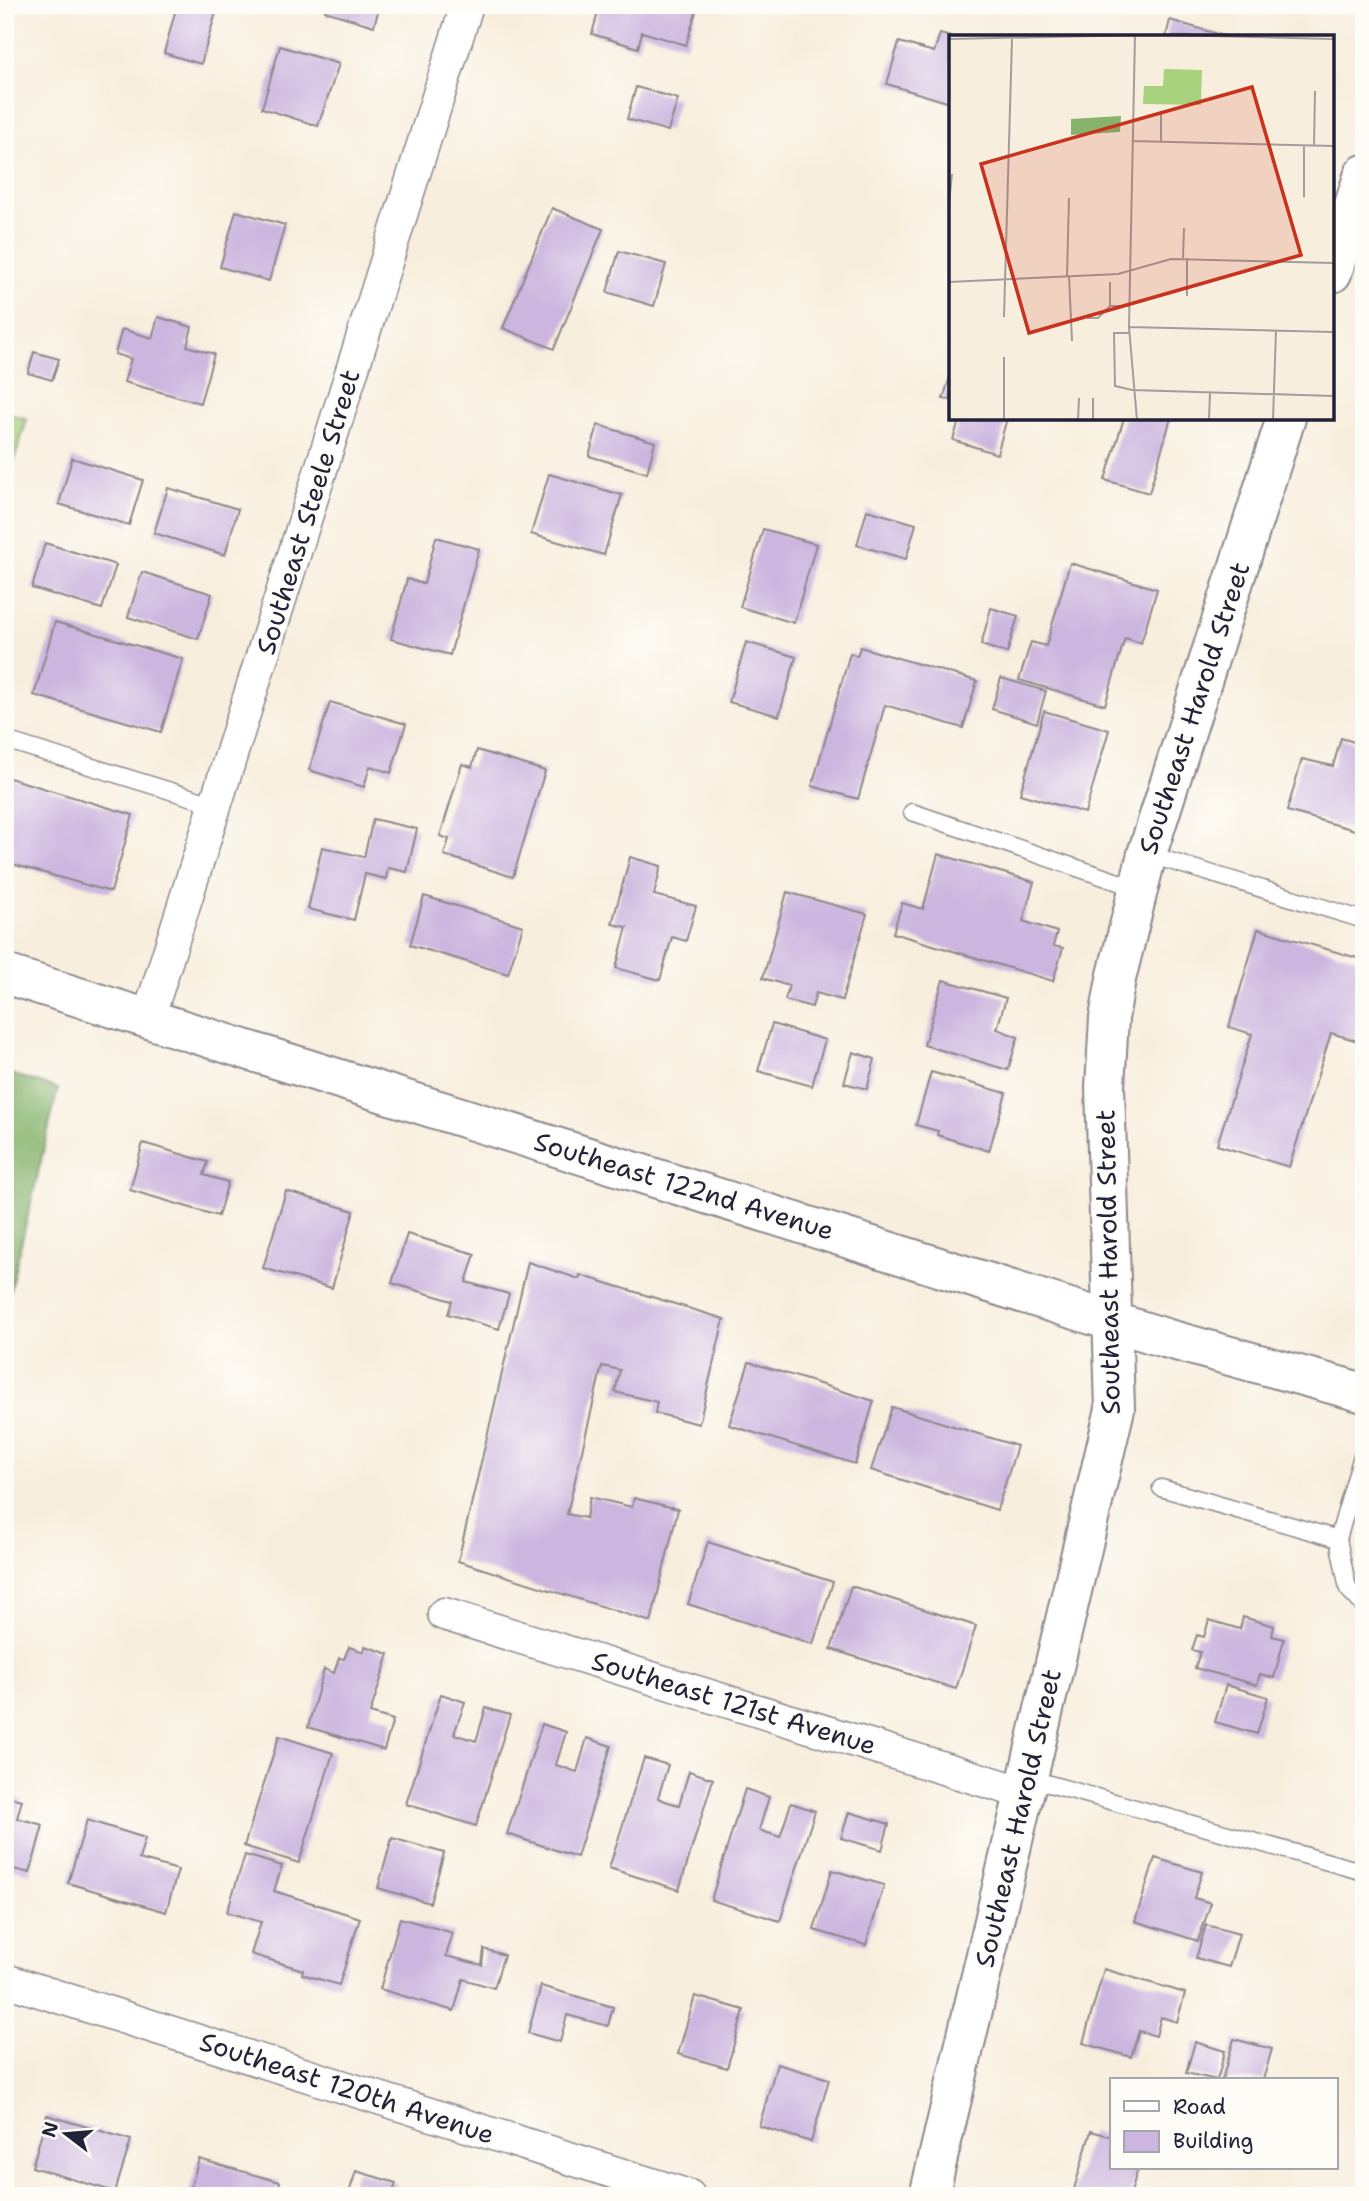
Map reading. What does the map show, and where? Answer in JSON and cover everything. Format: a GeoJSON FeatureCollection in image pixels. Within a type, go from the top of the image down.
{"type":"FeatureCollection","features":[{"type":"Feature","properties":{"kind":"street","name":"Southeast Steele Street"},"geometry":{"type":"LineString","coordinates":[[148,1019],[467,5]]}},
{"type":"Feature","properties":{"kind":"street"},"geometry":{"type":"LineString","coordinates":[[1334,267],[1364,174]]}},
{"type":"Feature","properties":{"kind":"street","name":"Southeast Harold Street"},"geometry":{"type":"LineString","coordinates":[[929,2196],[1115,1409],[1105,1134],[1106,1051],[1116,979],[1143,871],[1285,420]]}},
{"type":"Feature","properties":{"kind":"street","name":"Southeast 122nd Avenue"},"geometry":{"type":"LineString","coordinates":[[5,974],[1113,1322],[1364,1393]]}},
{"type":"Feature","properties":{"kind":"street","name":"Southeast 121st Avenue"},"geometry":{"type":"LineString","coordinates":[[444,1614],[1026,1785]]}},
{"type":"Feature","properties":{"kind":"street","name":"Southeast 120th Avenue"},"geometry":{"type":"LineString","coordinates":[[5,1979],[689,2196]]}},
{"type":"Feature","properties":{"kind":"lane"},"geometry":{"type":"LineString","coordinates":[[5,740],[216,805]]}},
{"type":"Feature","properties":{"kind":"lane"},"geometry":{"type":"LineString","coordinates":[[912,813],[1143,871],[1364,920]]}},
{"type":"Feature","properties":{"kind":"lane"},"geometry":{"type":"LineString","coordinates":[[1364,1450],[1338,1539],[1348,1589],[1364,1606]]}},
{"type":"Feature","properties":{"kind":"lane"},"geometry":{"type":"LineString","coordinates":[[1161,1488],[1338,1539]]}},
{"type":"Feature","properties":{"kind":"lane"},"geometry":{"type":"LineString","coordinates":[[1026,1785],[1364,1872]]}},
{"type":"Feature","properties":{"kind":"green space"},"geometry":{"type":"Polygon","coordinates":[[[5,413],[27,419],[5,489],[5,413]]]}},
{"type":"Feature","properties":{"kind":"green space"},"geometry":{"type":"Polygon","coordinates":[[[5,1072],[58,1089],[5,1311],[5,1072]]]}},
{"type":"Feature","properties":{"kind":"building"},"geometry":{"type":"Polygon","coordinates":[[[177,5],[218,5],[201,64],[164,53],[177,5]]]}},
{"type":"Feature","properties":{"kind":"building"},"geometry":{"type":"Polygon","coordinates":[[[327,5],[380,5],[374,26],[325,11],[327,5]]]}},
{"type":"Feature","properties":{"kind":"building"},"geometry":{"type":"Polygon","coordinates":[[[600,5],[698,5],[686,45],[642,32],[638,48],[592,34],[600,5]]]}},
{"type":"Feature","properties":{"kind":"building"},"geometry":{"type":"Polygon","coordinates":[[[1170,20],[1221,35],[1166,35],[1170,20]]]}},
{"type":"Feature","properties":{"kind":"building"},"geometry":{"type":"Polygon","coordinates":[[[940,34],[949,36],[949,103],[887,84],[899,42],[934,52],[940,34]]]}},
{"type":"Feature","properties":{"kind":"building"},"geometry":{"type":"Polygon","coordinates":[[[280,46],[339,64],[318,126],[262,108],[280,46]]]}},
{"type":"Feature","properties":{"kind":"building"},"geometry":{"type":"Polygon","coordinates":[[[636,87],[678,99],[668,131],[627,119],[636,87]]]}},
{"type":"Feature","properties":{"kind":"building"},"geometry":{"type":"Polygon","coordinates":[[[552,208],[603,229],[554,349],[503,328],[552,208]]]}},
{"type":"Feature","properties":{"kind":"building"},"geometry":{"type":"Polygon","coordinates":[[[236,211],[285,225],[269,281],[220,267],[236,211]]]}},
{"type":"Feature","properties":{"kind":"building"},"geometry":{"type":"Polygon","coordinates":[[[619,251],[666,264],[654,306],[607,292],[619,251]]]}},
{"type":"Feature","properties":{"kind":"building"},"geometry":{"type":"Polygon","coordinates":[[[158,317],[192,327],[187,346],[214,354],[200,403],[124,382],[131,359],[115,354],[122,329],[152,338],[158,317]]]}},
{"type":"Feature","properties":{"kind":"building"},"geometry":{"type":"Polygon","coordinates":[[[34,352],[59,359],[52,380],[28,373],[34,352]]]}},
{"type":"Feature","properties":{"kind":"building"},"geometry":{"type":"Polygon","coordinates":[[[949,380],[949,400],[943,399],[949,380]]]}},
{"type":"Feature","properties":{"kind":"building"},"geometry":{"type":"Polygon","coordinates":[[[959,420],[1006,420],[997,454],[953,440],[959,420]]]}},
{"type":"Feature","properties":{"kind":"building"},"geometry":{"type":"Polygon","coordinates":[[[1123,420],[1170,420],[1149,493],[1105,480],[1123,420]]]}},
{"type":"Feature","properties":{"kind":"building"},"geometry":{"type":"Polygon","coordinates":[[[598,425],[655,442],[647,473],[589,456],[598,425]]]}},
{"type":"Feature","properties":{"kind":"building"},"geometry":{"type":"Polygon","coordinates":[[[72,458],[143,480],[129,525],[59,504],[72,458]]]}},
{"type":"Feature","properties":{"kind":"building"},"geometry":{"type":"Polygon","coordinates":[[[549,474],[622,495],[604,555],[531,534],[549,474]]]}},
{"type":"Feature","properties":{"kind":"building"},"geometry":{"type":"Polygon","coordinates":[[[168,488],[238,509],[225,555],[154,533],[168,488]]]}},
{"type":"Feature","properties":{"kind":"building"},"geometry":{"type":"Polygon","coordinates":[[[867,510],[916,524],[906,559],[857,545],[867,510]]]}},
{"type":"Feature","properties":{"kind":"building"},"geometry":{"type":"Polygon","coordinates":[[[763,529],[816,544],[794,623],[740,607],[763,529]]]}},
{"type":"Feature","properties":{"kind":"building"},"geometry":{"type":"Polygon","coordinates":[[[436,537],[479,549],[450,655],[391,639],[407,579],[424,584],[436,537]]]}},
{"type":"Feature","properties":{"kind":"building"},"geometry":{"type":"Polygon","coordinates":[[[45,543],[116,565],[102,609],[32,588],[45,543]]]}},
{"type":"Feature","properties":{"kind":"building"},"geometry":{"type":"Polygon","coordinates":[[[1070,563],[1157,589],[1141,643],[1125,638],[1105,705],[1019,680],[1031,642],[1046,646],[1070,563]]]}},
{"type":"Feature","properties":{"kind":"building"},"geometry":{"type":"Polygon","coordinates":[[[142,572],[212,594],[198,639],[128,617],[142,572]]]}},
{"type":"Feature","properties":{"kind":"building"},"geometry":{"type":"Polygon","coordinates":[[[991,608],[1018,616],[1007,653],[981,645],[991,608]]]}},
{"type":"Feature","properties":{"kind":"building"},"geometry":{"type":"Polygon","coordinates":[[[55,622],[183,659],[161,732],[34,695],[55,622]]]}},
{"type":"Feature","properties":{"kind":"building"},"geometry":{"type":"Polygon","coordinates":[[[746,642],[796,657],[779,716],[729,702],[746,642]]]}},
{"type":"Feature","properties":{"kind":"building"},"geometry":{"type":"Polygon","coordinates":[[[860,647],[977,681],[963,728],[885,705],[858,799],[812,786],[850,653],[857,656],[860,647]]]}},
{"type":"Feature","properties":{"kind":"building"},"geometry":{"type":"Polygon","coordinates":[[[1001,678],[1046,691],[1037,723],[992,709],[1001,678]]]}},
{"type":"Feature","properties":{"kind":"building"},"geometry":{"type":"Polygon","coordinates":[[[330,702],[406,724],[391,773],[370,766],[364,787],[309,770],[330,702]]]}},
{"type":"Feature","properties":{"kind":"building"},"geometry":{"type":"Polygon","coordinates":[[[1044,711],[1109,730],[1085,813],[1020,794],[1044,711]]]}},
{"type":"Feature","properties":{"kind":"building"},"geometry":{"type":"Polygon","coordinates":[[[1341,738],[1364,745],[1362,832],[1287,811],[1302,759],[1333,766],[1341,738]]]}},
{"type":"Feature","properties":{"kind":"building"},"geometry":{"type":"Polygon","coordinates":[[[477,750],[545,771],[513,877],[444,855],[449,839],[440,836],[462,764],[472,767],[477,750]]]}},
{"type":"Feature","properties":{"kind":"building"},"geometry":{"type":"Polygon","coordinates":[[[6,777],[133,815],[111,892],[5,862],[6,777]]]}},
{"type":"Feature","properties":{"kind":"building"},"geometry":{"type":"Polygon","coordinates":[[[373,819],[417,829],[407,872],[388,868],[386,879],[365,874],[354,920],[308,909],[322,847],[364,857],[373,819]]]}},
{"type":"Feature","properties":{"kind":"building"},"geometry":{"type":"Polygon","coordinates":[[[938,854],[1034,882],[1023,921],[1057,932],[1053,946],[1063,948],[1053,981],[893,933],[902,903],[923,909],[938,854]]]}},
{"type":"Feature","properties":{"kind":"building"},"geometry":{"type":"Polygon","coordinates":[[[630,857],[661,866],[654,895],[696,906],[686,941],[672,937],[660,980],[616,968],[627,927],[612,924],[630,857]]]}},
{"type":"Feature","properties":{"kind":"building"},"geometry":{"type":"Polygon","coordinates":[[[787,892],[867,914],[842,1000],[816,993],[812,1007],[785,1000],[789,986],[763,978],[787,892]]]}},
{"type":"Feature","properties":{"kind":"building"},"geometry":{"type":"Polygon","coordinates":[[[424,896],[523,926],[508,974],[410,945],[424,896]]]}},
{"type":"Feature","properties":{"kind":"building"},"geometry":{"type":"Polygon","coordinates":[[[1258,929],[1364,960],[1364,1043],[1331,1033],[1289,1167],[1217,1145],[1252,1034],[1229,1027],[1258,929]]]}},
{"type":"Feature","properties":{"kind":"building"},"geometry":{"type":"Polygon","coordinates":[[[943,980],[1006,998],[997,1029],[1018,1037],[1008,1070],[924,1045],[943,980]]]}},
{"type":"Feature","properties":{"kind":"building"},"geometry":{"type":"Polygon","coordinates":[[[772,1024],[825,1040],[812,1086],[758,1071],[772,1024]]]}},
{"type":"Feature","properties":{"kind":"building"},"geometry":{"type":"Polygon","coordinates":[[[853,1052],[875,1059],[867,1089],[844,1083],[853,1052]]]}},
{"type":"Feature","properties":{"kind":"building"},"geometry":{"type":"Polygon","coordinates":[[[931,1072],[1006,1093],[989,1151],[937,1135],[938,1131],[916,1125],[931,1072]]]}},
{"type":"Feature","properties":{"kind":"building"},"geometry":{"type":"Polygon","coordinates":[[[143,1143],[208,1162],[204,1175],[228,1182],[218,1216],[130,1190],[143,1143]]]}},
{"type":"Feature","properties":{"kind":"building"},"geometry":{"type":"Polygon","coordinates":[[[286,1191],[354,1211],[332,1288],[263,1268],[286,1191]]]}},
{"type":"Feature","properties":{"kind":"building"},"geometry":{"type":"Polygon","coordinates":[[[407,1234],[475,1254],[466,1282],[509,1294],[499,1329],[448,1314],[452,1301],[392,1283],[407,1234]]]}},
{"type":"Feature","properties":{"kind":"building"},"geometry":{"type":"Polygon","coordinates":[[[528,1262],[724,1319],[699,1424],[655,1413],[657,1402],[615,1392],[620,1370],[602,1366],[567,1514],[586,1518],[590,1497],[632,1507],[634,1498],[678,1509],[651,1622],[458,1561],[528,1262]]]}},
{"type":"Feature","properties":{"kind":"building"},"geometry":{"type":"Polygon","coordinates":[[[749,1362],[874,1401],[855,1464],[729,1425],[749,1362]]]}},
{"type":"Feature","properties":{"kind":"building"},"geometry":{"type":"Polygon","coordinates":[[[892,1407],[1017,1446],[997,1510],[871,1470],[892,1407]]]}},
{"type":"Feature","properties":{"kind":"building"},"geometry":{"type":"Polygon","coordinates":[[[708,1542],[833,1582],[813,1644],[688,1604],[708,1542]]]}},
{"type":"Feature","properties":{"kind":"building"},"geometry":{"type":"Polygon","coordinates":[[[851,1586],[976,1626],[956,1689],[831,1649],[851,1586]]]}},
{"type":"Feature","properties":{"kind":"building"},"geometry":{"type":"Polygon","coordinates":[[[1243,1617],[1274,1626],[1272,1636],[1284,1639],[1274,1678],[1260,1674],[1257,1685],[1195,1668],[1200,1652],[1192,1650],[1197,1635],[1204,1637],[1209,1620],[1240,1629],[1243,1617]]]}},
{"type":"Feature","properties":{"kind":"building"},"geometry":{"type":"Polygon","coordinates":[[[365,1646],[389,1654],[370,1713],[393,1720],[384,1750],[308,1727],[324,1669],[334,1673],[339,1658],[344,1659],[349,1647],[364,1652],[365,1646]]]}},
{"type":"Feature","properties":{"kind":"building"},"geometry":{"type":"Polygon","coordinates":[[[1226,1685],[1268,1697],[1257,1734],[1215,1722],[1226,1685]]]}},
{"type":"Feature","properties":{"kind":"building"},"geometry":{"type":"Polygon","coordinates":[[[441,1694],[465,1702],[454,1734],[476,1741],[486,1708],[510,1715],[476,1826],[406,1804],[441,1694]]]}},
{"type":"Feature","properties":{"kind":"building"},"geometry":{"type":"Polygon","coordinates":[[[542,1724],[566,1732],[556,1765],[577,1772],[587,1738],[611,1746],[577,1857],[507,1834],[542,1724]]]}},
{"type":"Feature","properties":{"kind":"building"},"geometry":{"type":"Polygon","coordinates":[[[279,1736],[333,1753],[299,1863],[244,1846],[279,1736]]]}},
{"type":"Feature","properties":{"kind":"building"},"geometry":{"type":"Polygon","coordinates":[[[644,1758],[668,1765],[658,1798],[668,1802],[679,1805],[689,1771],[713,1779],[679,1890],[609,1868],[644,1758]]]}},
{"type":"Feature","properties":{"kind":"building"},"geometry":{"type":"Polygon","coordinates":[[[745,1789],[769,1797],[759,1830],[780,1837],[791,1803],[815,1811],[780,1921],[711,1900],[745,1789]]]}},
{"type":"Feature","properties":{"kind":"building"},"geometry":{"type":"Polygon","coordinates":[[[5,1796],[22,1800],[17,1818],[43,1825],[30,1873],[5,1867],[5,1796]]]}},
{"type":"Feature","properties":{"kind":"building"},"geometry":{"type":"Polygon","coordinates":[[[849,1812],[889,1824],[882,1850],[841,1838],[849,1812]]]}},
{"type":"Feature","properties":{"kind":"building"},"geometry":{"type":"Polygon","coordinates":[[[87,1820],[145,1838],[139,1859],[178,1870],[166,1912],[68,1883],[87,1820]]]}},
{"type":"Feature","properties":{"kind":"building"},"geometry":{"type":"Polygon","coordinates":[[[392,1838],[444,1853],[430,1903],[378,1888],[392,1838]]]}},
{"type":"Feature","properties":{"kind":"building"},"geometry":{"type":"Polygon","coordinates":[[[245,1855],[282,1866],[274,1891],[360,1918],[339,1985],[302,1974],[303,1970],[251,1954],[261,1922],[227,1912],[245,1855]]]}},
{"type":"Feature","properties":{"kind":"building"},"geometry":{"type":"Polygon","coordinates":[[[1155,1858],[1202,1872],[1194,1898],[1211,1903],[1198,1941],[1135,1921],[1155,1858]]]}},
{"type":"Feature","properties":{"kind":"building"},"geometry":{"type":"Polygon","coordinates":[[[832,1870],[884,1885],[866,1945],[814,1930],[832,1870]]]}},
{"type":"Feature","properties":{"kind":"building"},"geometry":{"type":"Polygon","coordinates":[[[400,1918],[453,1933],[446,1956],[482,1965],[484,1949],[504,1955],[494,1988],[463,1979],[454,2011],[380,1989],[400,1918]]]}},
{"type":"Feature","properties":{"kind":"building"},"geometry":{"type":"Polygon","coordinates":[[[1206,1925],[1239,1934],[1229,1967],[1196,1958],[1206,1925]]]}},
{"type":"Feature","properties":{"kind":"building"},"geometry":{"type":"Polygon","coordinates":[[[1104,1969],[1185,1993],[1177,2022],[1161,2017],[1156,2036],[1139,2031],[1131,2057],[1083,2043],[1104,1969]]]}},
{"type":"Feature","properties":{"kind":"building"},"geometry":{"type":"Polygon","coordinates":[[[541,1986],[613,2007],[608,2026],[567,2015],[560,2042],[528,2033],[541,1986]]]}},
{"type":"Feature","properties":{"kind":"building"},"geometry":{"type":"Polygon","coordinates":[[[695,1996],[744,2010],[727,2068],[678,2054],[695,1996]]]}},
{"type":"Feature","properties":{"kind":"building"},"geometry":{"type":"Polygon","coordinates":[[[1234,2039],[1272,2049],[1264,2078],[1223,2078],[1234,2039]]]}},
{"type":"Feature","properties":{"kind":"building"},"geometry":{"type":"Polygon","coordinates":[[[1195,2042],[1225,2051],[1218,2078],[1186,2073],[1195,2042]]]}},
{"type":"Feature","properties":{"kind":"building"},"geometry":{"type":"Polygon","coordinates":[[[777,2064],[829,2079],[811,2142],[759,2126],[777,2064]]]}},
{"type":"Feature","properties":{"kind":"building"},"geometry":{"type":"Polygon","coordinates":[[[47,2115],[131,2140],[115,2192],[32,2167],[47,2115]]]}},
{"type":"Feature","properties":{"kind":"building"},"geometry":{"type":"Polygon","coordinates":[[[1091,2131],[1110,2136],[1110,2170],[1137,2170],[1130,2196],[1072,2196],[1091,2131]]]}},
{"type":"Feature","properties":{"kind":"building"},"geometry":{"type":"Polygon","coordinates":[[[199,2159],[280,2182],[276,2196],[188,2196],[199,2159]]]}},
{"type":"Feature","properties":{"kind":"building"},"geometry":{"type":"Polygon","coordinates":[[[356,2171],[396,2183],[392,2196],[348,2196],[356,2171]]]}}]}
